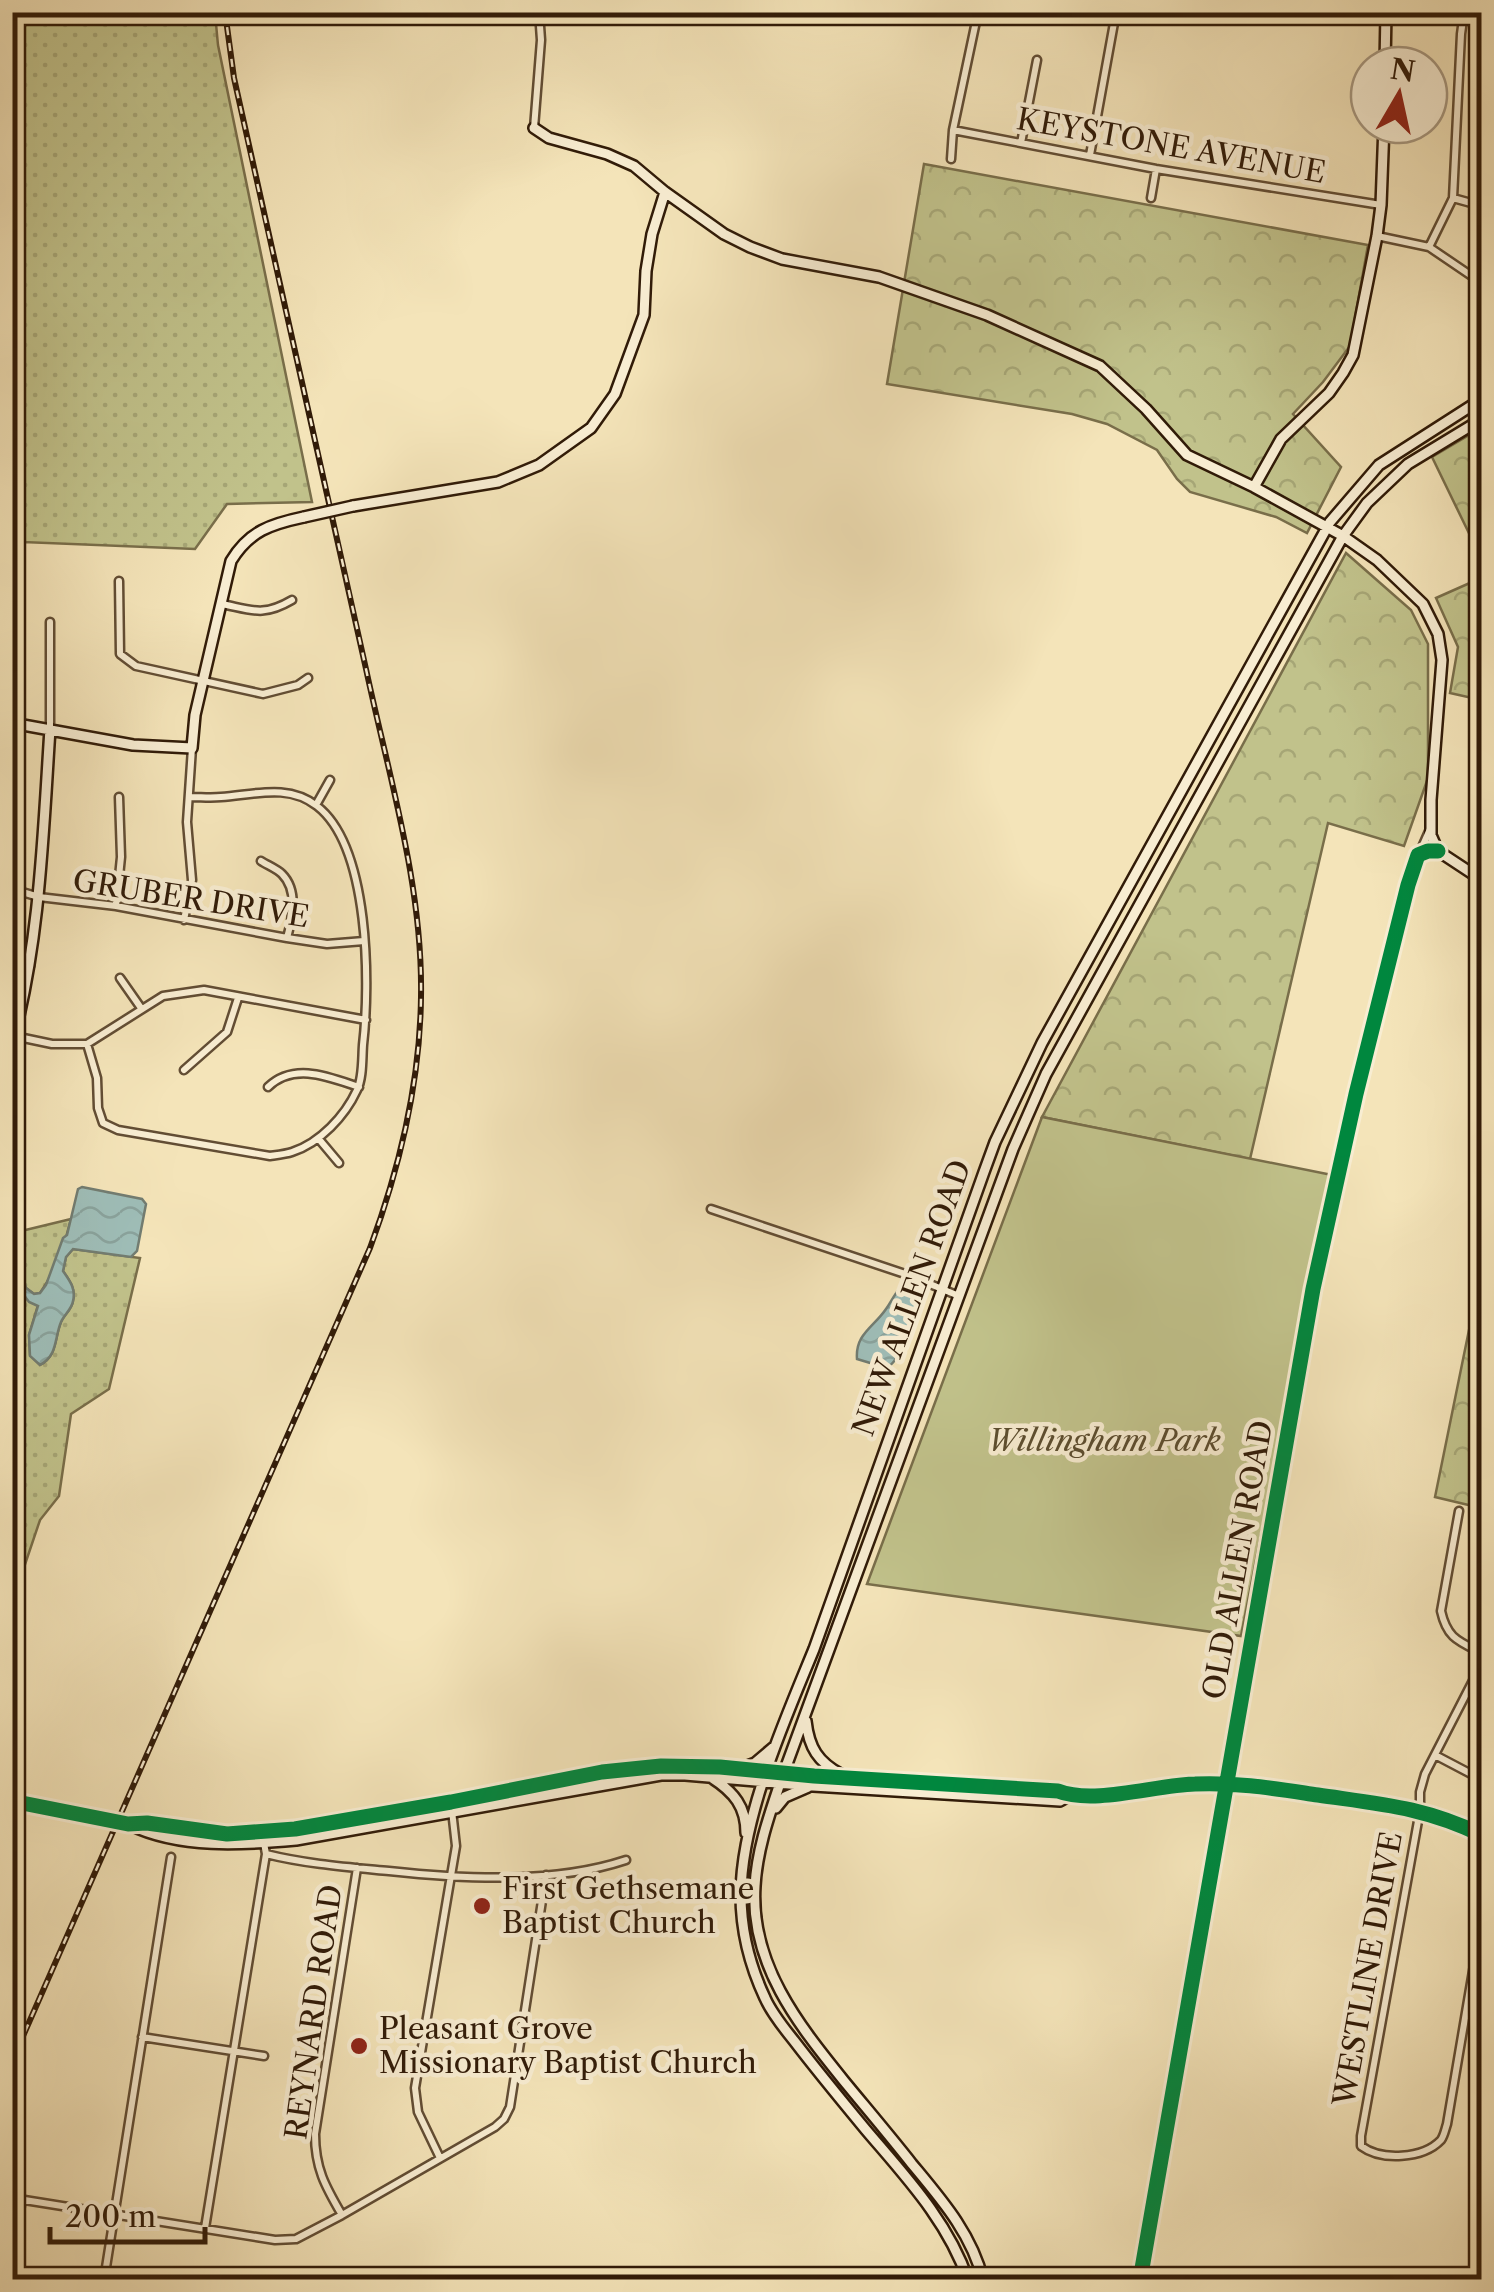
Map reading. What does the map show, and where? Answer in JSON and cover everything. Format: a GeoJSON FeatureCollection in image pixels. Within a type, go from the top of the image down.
{"type":"FeatureCollection","features":[{"type":"Feature","properties":{"kind":"main road"},"geometry":{"type":"LineString","coordinates":[[1386,12],[1386,45]]}},
{"type":"Feature","properties":{"kind":"main road"},"geometry":{"type":"LineString","coordinates":[[534,128],[549,138],[634,166],[724,234],[750,247],[782,258],[879,277],[987,315],[1100,366],[1146,408],[1187,455],[1343,536],[1376,560],[1423,604],[1438,634],[1442,660],[1430,828],[1438,852],[1482,880]]}},
{"type":"Feature","properties":{"kind":"main road"},"geometry":{"type":"LineString","coordinates":[[1254,487],[1281,439],[1329,393],[1353,355],[1377,236],[1383,145]]}},
{"type":"Feature","properties":{"kind":"main road"},"geometry":{"type":"LineString","coordinates":[[12,723],[132,746],[192,748],[194,715],[231,561],[258,530],[353,506],[498,482],[539,465],[591,428],[615,394],[644,315],[652,234],[665,192]]}},
{"type":"Feature","properties":{"kind":"main road","name":"NEW ALLEN ROAD"},"geometry":{"type":"LineString","coordinates":[[968,2280],[934,2211],[811,2063],[765,1999],[742,1920],[747,1842],[766,1776],[941,1288],[995,1142],[1042,1043],[1327,528],[1378,464],[1482,399]]}},
{"type":"Feature","properties":{"kind":"main road","name":"NEW ALLEN ROAD"},"geometry":{"type":"LineString","coordinates":[[984,2280],[957,2219],[783,2000],[767,1967],[758,1926],[755,1889],[760,1850],[782,1778],[1013,1149],[1046,1074],[1343,536],[1367,503],[1408,464],[1482,419]]}},
{"type":"Feature","properties":{"kind":"main road"},"geometry":{"type":"LineString","coordinates":[[13,1039],[30,966],[39,897],[50,729]]}},
{"type":"Feature","properties":{"kind":"main road"},"geometry":{"type":"LineString","coordinates":[[1201,755],[1212,767],[1204,788]]}},
{"type":"Feature","properties":{"kind":"main road"},"geometry":{"type":"LineString","coordinates":[[806,1717],[812,1749],[828,1767],[849,1778]]}},
{"type":"Feature","properties":{"kind":"main road"},"geometry":{"type":"LineString","coordinates":[[740,1769],[756,1764],[778,1743]]}},
{"type":"Feature","properties":{"kind":"main road"},"geometry":{"type":"LineString","coordinates":[[12,1801],[128,1824],[149,1834],[218,1844],[264,1843],[296,1840],[602,1772],[660,1766],[740,1769],[766,1776]]}},
{"type":"Feature","properties":{"kind":"main road"},"geometry":{"type":"LineString","coordinates":[[452,1807],[685,1774],[766,1776],[814,1786],[1060,1801],[1069,1796]]}},
{"type":"Feature","properties":{"kind":"main road"},"geometry":{"type":"LineString","coordinates":[[710,1776],[739,1802],[747,1842]]}},
{"type":"Feature","properties":{"kind":"main road"},"geometry":{"type":"LineString","coordinates":[[782,1778],[849,1778],[1058,1792],[1069,1796],[1170,1785],[1228,1784],[1420,1810],[1482,1836]]}},
{"type":"Feature","properties":{"kind":"main road"},"geometry":{"type":"LineString","coordinates":[[768,1824],[785,1797],[814,1786]]}},
{"type":"Feature","properties":{"kind":"street"},"geometry":{"type":"LineString","coordinates":[[534,128],[540,12]]}},
{"type":"Feature","properties":{"kind":"street"},"geometry":{"type":"LineString","coordinates":[[951,159],[978,12]]}},
{"type":"Feature","properties":{"kind":"street"},"geometry":{"type":"LineString","coordinates":[[1090,155],[1116,12]]}},
{"type":"Feature","properties":{"kind":"street"},"geometry":{"type":"LineString","coordinates":[[1429,247],[1453,198],[1464,12]]}},
{"type":"Feature","properties":{"kind":"street"},"geometry":{"type":"LineString","coordinates":[[1021,142],[1037,60]]}},
{"type":"Feature","properties":{"kind":"street","name":"KEYSTONE AVENUE"},"geometry":{"type":"LineString","coordinates":[[954,130],[1156,169],[1381,205]]}},
{"type":"Feature","properties":{"kind":"street"},"geometry":{"type":"LineString","coordinates":[[1150,198],[1156,169]]}},
{"type":"Feature","properties":{"kind":"street"},"geometry":{"type":"LineString","coordinates":[[1453,198],[1482,206]]}},
{"type":"Feature","properties":{"kind":"street"},"geometry":{"type":"LineString","coordinates":[[1377,236],[1429,247],[1482,283]]}},
{"type":"Feature","properties":{"kind":"street"},"geometry":{"type":"LineString","coordinates":[[119,581],[120,654],[136,666],[263,694],[298,685],[308,678]]}},
{"type":"Feature","properties":{"kind":"street"},"geometry":{"type":"LineString","coordinates":[[220,604],[262,612],[292,600]]}},
{"type":"Feature","properties":{"kind":"street"},"geometry":{"type":"LineString","coordinates":[[50,622],[50,729]]}},
{"type":"Feature","properties":{"kind":"street"},"geometry":{"type":"LineString","coordinates":[[184,920],[192,880],[187,822],[192,748]]}},
{"type":"Feature","properties":{"kind":"street"},"geometry":{"type":"LineString","coordinates":[[316,804],[330,780]]}},
{"type":"Feature","properties":{"kind":"street"},"geometry":{"type":"LineString","coordinates":[[87,1044],[103,1122],[118,1130],[270,1156],[293,1152],[318,1138],[339,1118],[359,1088],[366,1020],[364,941],[360,900],[346,846],[335,826],[316,804],[269,790],[190,797]]}},
{"type":"Feature","properties":{"kind":"street"},"geometry":{"type":"LineString","coordinates":[[116,906],[121,858],[119,798]]}},
{"type":"Feature","properties":{"kind":"street","name":"OLD ALLEN ROAD"},"geometry":{"type":"LineString","coordinates":[[1140,2280],[1322,1244],[1403,904],[1430,828]]}},
{"type":"Feature","properties":{"kind":"street"},"geometry":{"type":"LineString","coordinates":[[1418,856],[1438,852]]}},
{"type":"Feature","properties":{"kind":"street"},"geometry":{"type":"LineString","coordinates":[[261,861],[283,875],[292,892],[287,938]]}},
{"type":"Feature","properties":{"kind":"street","name":"GRUBER DRIVE"},"geometry":{"type":"LineString","coordinates":[[12,889],[39,897],[116,906],[327,944],[364,941]]}},
{"type":"Feature","properties":{"kind":"street"},"geometry":{"type":"LineString","coordinates":[[12,962],[30,966]]}},
{"type":"Feature","properties":{"kind":"street"},"geometry":{"type":"LineString","coordinates":[[120,978],[141,1008]]}},
{"type":"Feature","properties":{"kind":"street"},"geometry":{"type":"LineString","coordinates":[[13,1039],[87,1044],[163,996],[185,991],[204,990],[366,1020]]}},
{"type":"Feature","properties":{"kind":"street"},"geometry":{"type":"LineString","coordinates":[[184,1070],[227,1032],[238,997]]}},
{"type":"Feature","properties":{"kind":"street"},"geometry":{"type":"LineString","coordinates":[[268,1087],[276,1078],[300,1072],[328,1076],[359,1088]]}},
{"type":"Feature","properties":{"kind":"street"},"geometry":{"type":"LineString","coordinates":[[318,1138],[339,1163]]}},
{"type":"Feature","properties":{"kind":"street"},"geometry":{"type":"LineString","coordinates":[[711,1209],[960,1296]]}},
{"type":"Feature","properties":{"kind":"street"},"geometry":{"type":"LineString","coordinates":[[1458,1511],[1441,1611],[1451,1635],[1482,1653]]}},
{"type":"Feature","properties":{"kind":"street","name":"WESTLINE DRIVE"},"geometry":{"type":"LineString","coordinates":[[1482,1663],[1425,1774],[1420,1792],[1420,1810],[1361,2136],[1366,2151],[1392,2156],[1416,2152],[1442,2139],[1482,1918]]}},
{"type":"Feature","properties":{"kind":"street"},"geometry":{"type":"LineString","coordinates":[[1435,1755],[1482,1783]]}},
{"type":"Feature","properties":{"kind":"street"},"geometry":{"type":"LineString","coordinates":[[440,2158],[418,2112],[415,2088],[452,1878],[456,1846],[452,1807]]}},
{"type":"Feature","properties":{"kind":"street"},"geometry":{"type":"LineString","coordinates":[[206,2228],[264,1843],[294,1860],[452,1878],[546,1875],[601,1868],[626,1860]]}},
{"type":"Feature","properties":{"kind":"street"},"geometry":{"type":"LineString","coordinates":[[104,2280],[170,1857]]}},
{"type":"Feature","properties":{"kind":"street","name":"REYNARD ROAD"},"geometry":{"type":"LineString","coordinates":[[342,2215],[322,2179],[315,2157],[316,2134],[358,1868]]}},
{"type":"Feature","properties":{"kind":"street"},"geometry":{"type":"LineString","coordinates":[[12,2198],[275,2240],[296,2239],[495,2127],[510,2107],[546,1875]]}},
{"type":"Feature","properties":{"kind":"street"},"geometry":{"type":"LineString","coordinates":[[142,2037],[264,2056]]}},
{"type":"Feature","properties":{"kind":"street"},"geometry":{"type":"LineString","coordinates":[[12,2260],[22,2200]]}},
{"type":"Feature","properties":{"kind":"green space"},"geometry":{"type":"Polygon","coordinates":[[[13,12],[215,13],[218,45],[312,502],[227,504],[195,549],[23,542],[13,591],[13,12]]]}},
{"type":"Feature","properties":{"kind":"green space"},"geometry":{"type":"Polygon","coordinates":[[[924,164],[1368,245],[1350,346],[1293,414],[1341,467],[1307,533],[1276,517],[1190,492],[1157,450],[1107,424],[1072,414],[887,384],[924,164]]]}},
{"type":"Feature","properties":{"kind":"green space"},"geometry":{"type":"Polygon","coordinates":[[[1481,428],[1481,558],[1432,457],[1481,428]]]}},
{"type":"Feature","properties":{"kind":"green space"},"geometry":{"type":"Polygon","coordinates":[[[1346,553],[1411,610],[1428,644],[1428,778],[1404,846],[1328,823],[1250,1159],[1042,1117],[1346,553]]]}},
{"type":"Feature","properties":{"kind":"green space"},"geometry":{"type":"Polygon","coordinates":[[[1481,578],[1481,700],[1450,693],[1458,647],[1436,598],[1481,578]]]}},
{"type":"Feature","properties":{"kind":"green space","name":"Willingham Park"},"geometry":{"type":"Polygon","coordinates":[[[1042,1117],[1332,1175],[1241,1636],[867,1584],[1042,1117]]]}},
{"type":"Feature","properties":{"kind":"green space"},"geometry":{"type":"Polygon","coordinates":[[[71,1219],[59,1257],[40,1293],[13,1287],[13,1233],[71,1219]]]}},
{"type":"Feature","properties":{"kind":"green space"},"geometry":{"type":"Polygon","coordinates":[[[73,1249],[140,1258],[109,1389],[71,1414],[59,1496],[40,1520],[13,1600],[13,1300],[21,1307],[25,1294],[38,1305],[29,1335],[30,1355],[40,1365],[53,1351],[61,1322],[74,1297],[63,1271],[66,1257],[73,1249]]]}},
{"type":"Feature","properties":{"kind":"green space"},"geometry":{"type":"Polygon","coordinates":[[[1481,1271],[1482,1508],[1435,1497],[1481,1271]]]}},
{"type":"Feature","properties":{"kind":"water"},"geometry":{"type":"Polygon","coordinates":[[[78,1189],[142,1199],[146,1204],[137,1251],[131,1257],[73,1249],[66,1257],[63,1271],[74,1297],[61,1322],[53,1351],[40,1365],[30,1356],[29,1335],[38,1306],[23,1294],[21,1308],[13,1300],[13,1287],[22,1274],[26,1288],[34,1294],[46,1285],[67,1235],[78,1189]]]}},
{"type":"Feature","properties":{"kind":"water"},"geometry":{"type":"Polygon","coordinates":[[[900,1288],[918,1295],[920,1304],[896,1359],[887,1368],[857,1359],[862,1337],[900,1288]]]}},
{"type":"Feature","properties":{"kind":"railway"},"geometry":{"type":"LineString","coordinates":[[12,2061],[370,1248],[399,1156],[417,1061],[420,955],[411,873],[234,78],[225,12]]}},
{"type":"Feature","properties":{"kind":"cycle path"},"geometry":{"type":"LineString","coordinates":[[1140,2280],[1313,1289],[1408,885],[1418,855],[1438,851]]}},
{"type":"Feature","properties":{"kind":"cycle path"},"geometry":{"type":"LineString","coordinates":[[12,1801],[128,1824],[227,1834],[295,1829],[602,1772],[661,1766],[720,1767],[1089,1796],[1179,1785],[1242,1785],[1402,1808],[1482,1835]]}},
{"type":"Feature","properties":{"kind":"place","name":"First Gethsemane Baptist Church"},"geometry":{"type":"Point","coordinates":[482,1906]}},
{"type":"Feature","properties":{"kind":"place","name":"Pleasant Grove Missionary Baptist Church"},"geometry":{"type":"Point","coordinates":[359,2046]}}]}
